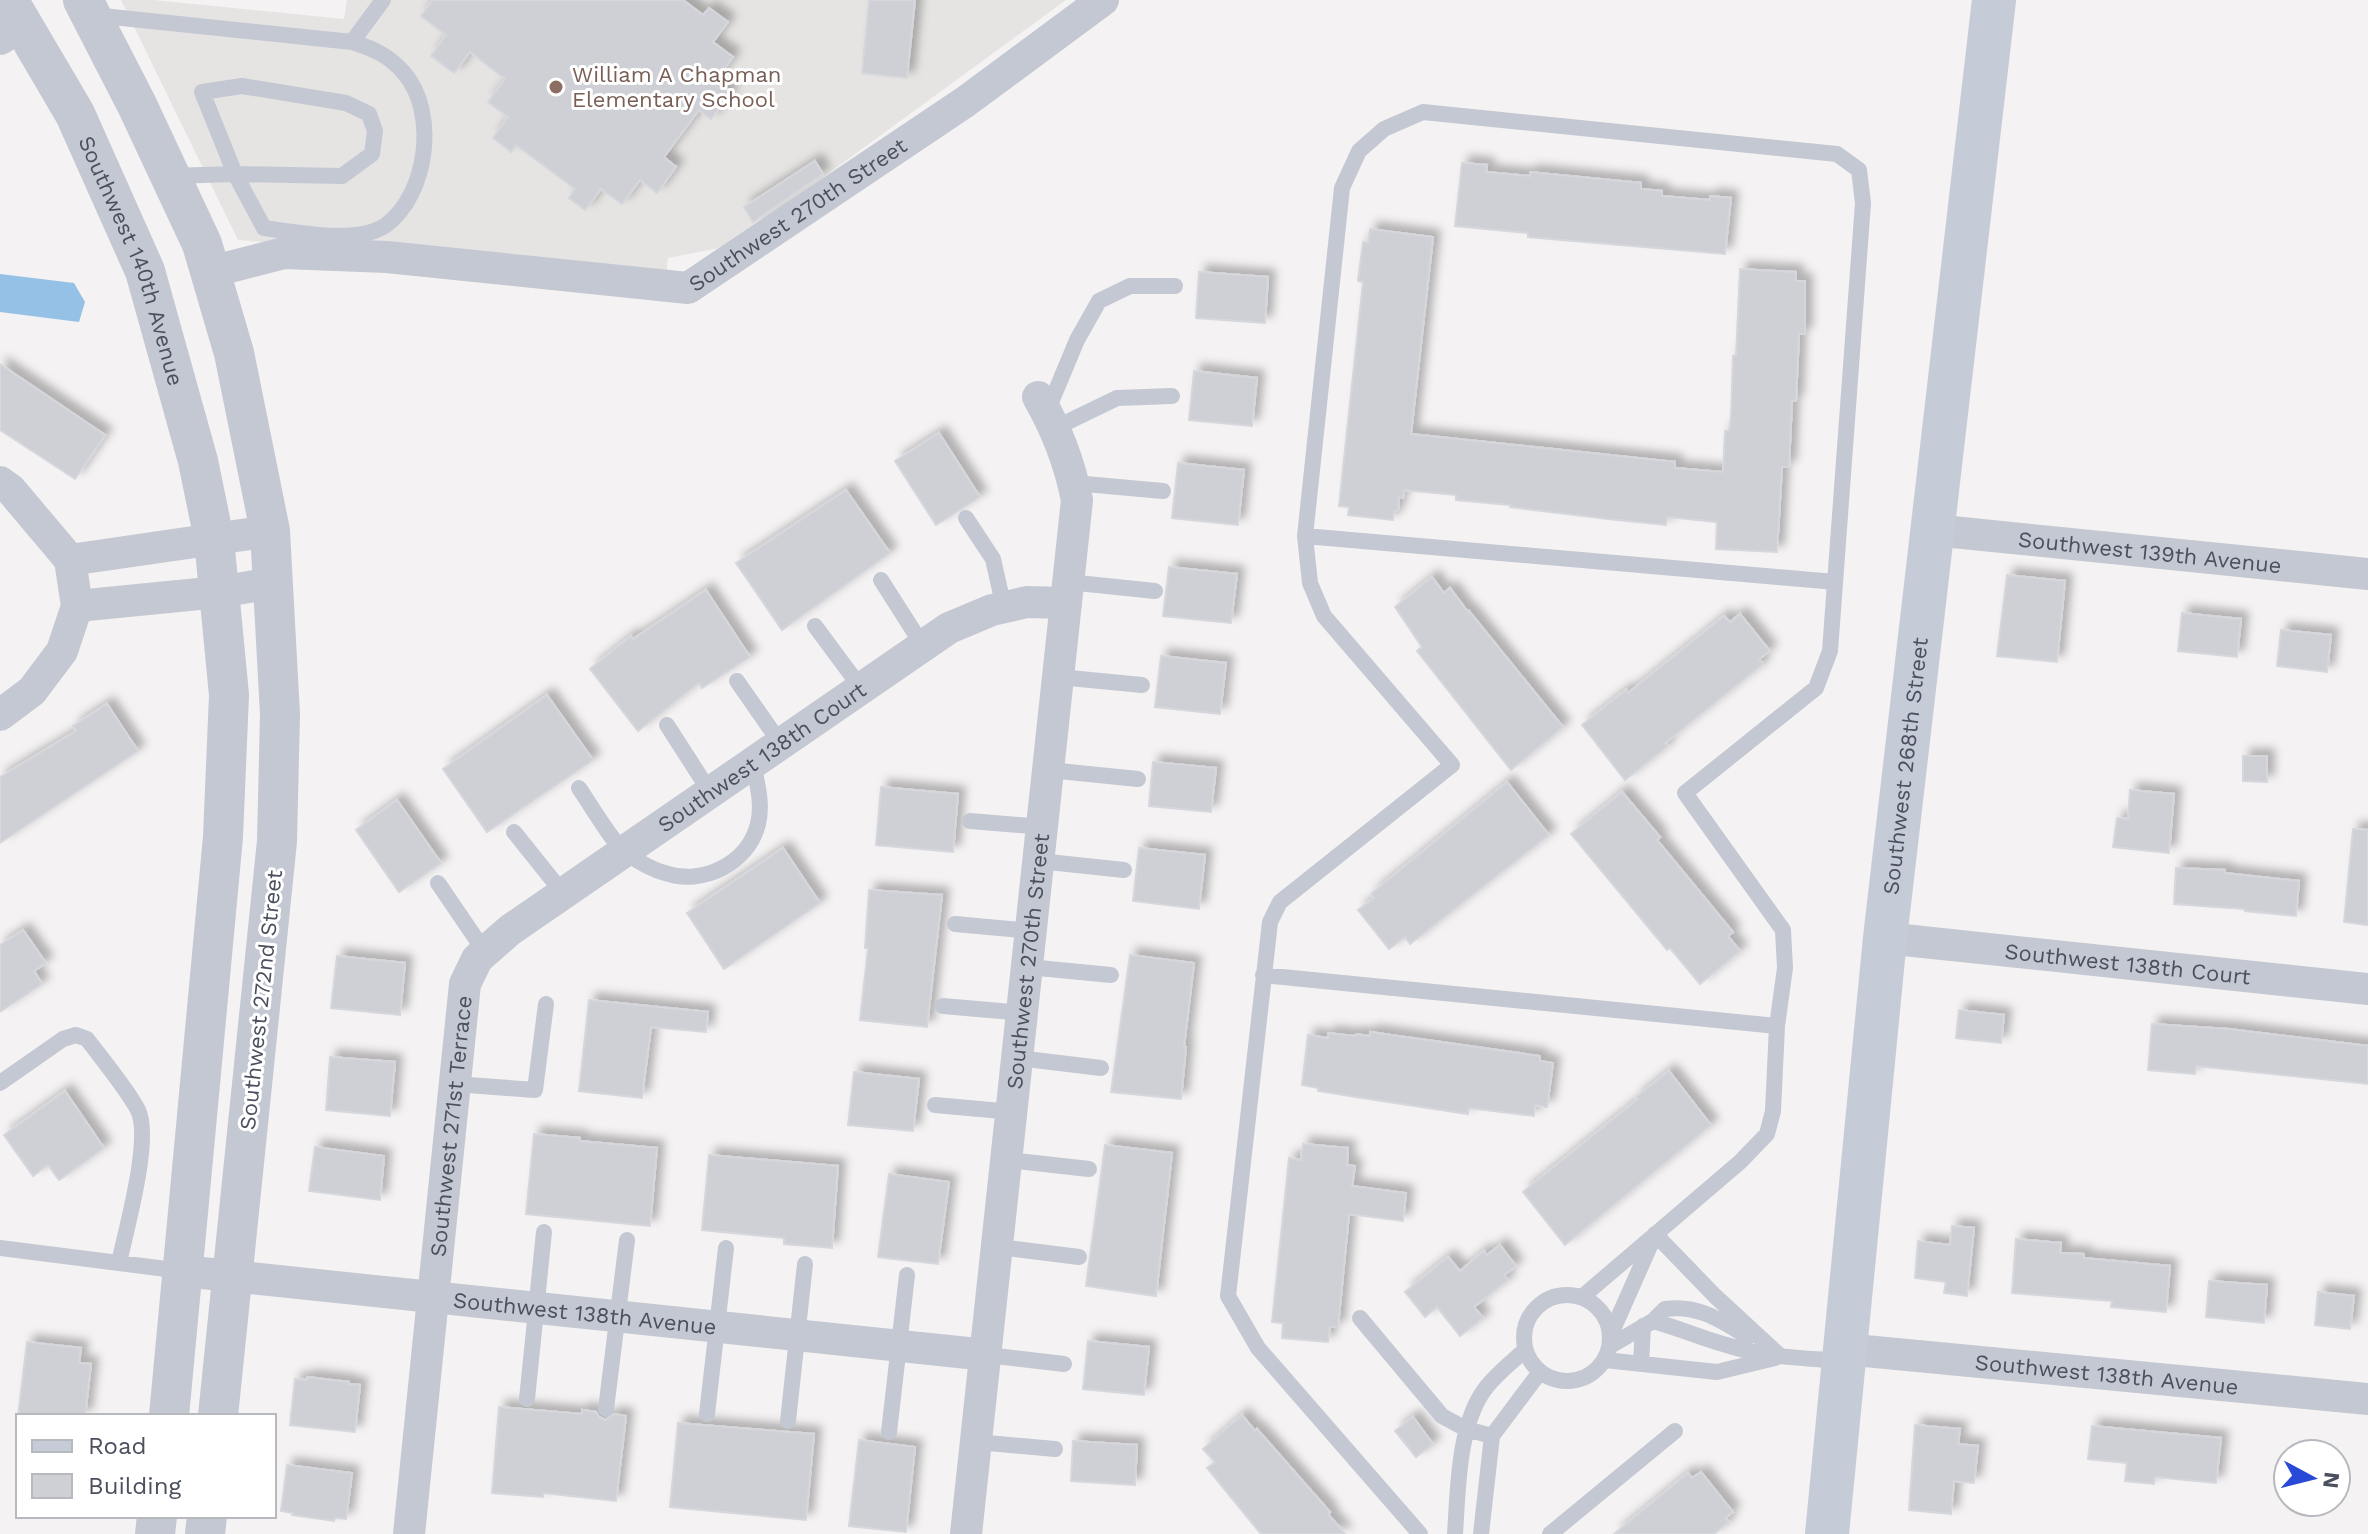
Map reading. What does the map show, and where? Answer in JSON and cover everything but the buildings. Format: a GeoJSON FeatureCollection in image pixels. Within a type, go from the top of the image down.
{"type":"FeatureCollection","features":[{"type":"Feature","properties":{"kind":"main road","name":"Southwest 268th Street"},"geometry":{"type":"LineString","coordinates":[[1827,1534],[1885,938],[1994,0]]}},
{"type":"Feature","properties":{"kind":"street","name":"Southwest 270th Street"},"geometry":{"type":"LineString","coordinates":[[210,272],[284,253],[387,257],[688,288],[965,102],[1103,0]]}},
{"type":"Feature","properties":{"kind":"street"},"geometry":{"type":"LineString","coordinates":[[70,560],[270,531],[234,353],[202,244],[137,105],[87,8]]}},
{"type":"Feature","properties":{"kind":"street","name":"Southwest 140th Avenue"},"geometry":{"type":"LineString","coordinates":[[10,21],[75,114],[145,271],[198,461],[214,539]]}},
{"type":"Feature","properties":{"kind":"street","name":"Southwest 270th Street"},"geometry":{"type":"LineString","coordinates":[[966,1534],[1077,500],[1074,483],[1046,413]]}},
{"type":"Feature","properties":{"kind":"street"},"geometry":{"type":"LineString","coordinates":[[0,482],[11,490],[70,560],[77,606],[62,651],[32,691],[0,715]]}},
{"type":"Feature","properties":{"kind":"street","name":"Southwest 139th Avenue"},"geometry":{"type":"LineString","coordinates":[[1933,530],[2368,574]]}},
{"type":"Feature","properties":{"kind":"street","name":"Southwest 272nd Street"},"geometry":{"type":"LineString","coordinates":[[218,1414],[277,841],[280,714],[270,531]]}},
{"type":"Feature","properties":{"kind":"street"},"geometry":{"type":"LineString","coordinates":[[169,1414],[223,837],[229,695],[214,539]]}},
{"type":"Feature","properties":{"kind":"street"},"geometry":{"type":"LineString","coordinates":[[77,606],[219,592],[272,583]]}},
{"type":"Feature","properties":{"kind":"street","name":"Southwest 138th Court"},"geometry":{"type":"LineString","coordinates":[[481,956],[510,930],[949,628],[1004,608],[1067,592]]}},
{"type":"Feature","properties":{"kind":"street","name":"Southwest 138th Court"},"geometry":{"type":"LineString","coordinates":[[1885,938],[2368,989]]}},
{"type":"Feature","properties":{"kind":"street","name":"Southwest 271st Terrace"},"geometry":{"type":"LineString","coordinates":[[409,1534],[465,984],[481,956]]}},
{"type":"Feature","properties":{"kind":"street","name":"Southwest 138th Avenue"},"geometry":{"type":"LineString","coordinates":[[183,1271],[987,1355]]}},
{"type":"Feature","properties":{"kind":"street","name":"Southwest 138th Avenue"},"geometry":{"type":"LineString","coordinates":[[1844,1355],[2368,1399]]}},
{"type":"Feature","properties":{"kind":"lane"},"geometry":{"type":"LineString","coordinates":[[352,42],[382,0]]}},
{"type":"Feature","properties":{"kind":"lane"},"geometry":{"type":"LineString","coordinates":[[87,8],[352,42],[378,51],[405,73],[420,102],[425,135],[421,172],[405,202],[386,225],[365,234],[334,235],[264,228],[235,174],[202,92],[242,86],[346,103],[369,114],[375,131],[372,154],[342,176],[235,174],[170,176]]}},
{"type":"Feature","properties":{"kind":"lane"},"geometry":{"type":"LineString","coordinates":[[1420,1534],[1258,1348],[1228,1296],[1270,922],[1280,902],[1452,765],[1324,616],[1310,583],[1305,536],[1342,188],[1359,151],[1384,129],[1423,112],[1837,154],[1859,170],[1863,203],[1830,651],[1816,688],[1685,793],[1783,930],[1785,968],[1777,1026],[1773,1111],[1767,1134],[1740,1162],[1582,1297]]}},
{"type":"Feature","properties":{"kind":"lane"},"geometry":{"type":"LineString","coordinates":[[1046,413],[1077,340],[1099,301],[1130,286],[1175,286]]}},
{"type":"Feature","properties":{"kind":"lane"},"geometry":{"type":"LineString","coordinates":[[1046,413],[1117,398],[1172,396]]}},
{"type":"Feature","properties":{"kind":"lane"},"geometry":{"type":"LineString","coordinates":[[1074,483],[1163,491]]}},
{"type":"Feature","properties":{"kind":"lane"},"geometry":{"type":"LineString","coordinates":[[966,518],[993,559],[1004,608]]}},
{"type":"Feature","properties":{"kind":"lane"},"geometry":{"type":"LineString","coordinates":[[1305,536],[1835,582]]}},
{"type":"Feature","properties":{"kind":"lane"},"geometry":{"type":"LineString","coordinates":[[881,580],[923,646]]}},
{"type":"Feature","properties":{"kind":"lane"},"geometry":{"type":"LineString","coordinates":[[1067,592],[1155,591]]}},
{"type":"Feature","properties":{"kind":"lane"},"geometry":{"type":"LineString","coordinates":[[815,626],[861,688]]}},
{"type":"Feature","properties":{"kind":"lane"},"geometry":{"type":"LineString","coordinates":[[1059,677],[1142,685]]}},
{"type":"Feature","properties":{"kind":"lane"},"geometry":{"type":"LineString","coordinates":[[737,681],[781,744]]}},
{"type":"Feature","properties":{"kind":"lane"},"geometry":{"type":"LineString","coordinates":[[667,725],[710,792]]}},
{"type":"Feature","properties":{"kind":"lane"},"geometry":{"type":"LineString","coordinates":[[579,788],[624,851],[665,874],[698,877],[725,868],[746,849],[758,825],[760,799],[753,763]]}},
{"type":"Feature","properties":{"kind":"lane"},"geometry":{"type":"LineString","coordinates":[[1049,770],[1138,779]]}},
{"type":"Feature","properties":{"kind":"lane"},"geometry":{"type":"LineString","coordinates":[[970,821],[1043,827]]}},
{"type":"Feature","properties":{"kind":"lane"},"geometry":{"type":"LineString","coordinates":[[514,832],[563,893]]}},
{"type":"Feature","properties":{"kind":"lane"},"geometry":{"type":"LineString","coordinates":[[1039,861],[1124,870]]}},
{"type":"Feature","properties":{"kind":"lane"},"geometry":{"type":"LineString","coordinates":[[438,883],[481,956]]}},
{"type":"Feature","properties":{"kind":"lane"},"geometry":{"type":"LineString","coordinates":[[955,924],[1032,931]]}},
{"type":"Feature","properties":{"kind":"lane"},"geometry":{"type":"LineString","coordinates":[[1028,967],[1111,975]]}},
{"type":"Feature","properties":{"kind":"lane"},"geometry":{"type":"LineString","coordinates":[[1263,975],[1777,1026]]}},
{"type":"Feature","properties":{"kind":"lane"},"geometry":{"type":"LineString","coordinates":[[455,1084],[535,1090],[546,1004]]}},
{"type":"Feature","properties":{"kind":"lane"},"geometry":{"type":"LineString","coordinates":[[943,1006],[1023,1013]]}},
{"type":"Feature","properties":{"kind":"lane"},"geometry":{"type":"LineString","coordinates":[[0,1083],[63,1039],[76,1035],[87,1039],[139,1112],[142,1134],[140,1157],[119,1263]]}},
{"type":"Feature","properties":{"kind":"lane"},"geometry":{"type":"LineString","coordinates":[[1018,1058],[1101,1068]]}},
{"type":"Feature","properties":{"kind":"lane"},"geometry":{"type":"LineString","coordinates":[[935,1105],[1013,1112]]}},
{"type":"Feature","properties":{"kind":"lane"},"geometry":{"type":"LineString","coordinates":[[1008,1160],[1089,1169]]}},
{"type":"Feature","properties":{"kind":"lane"},"geometry":{"type":"LineString","coordinates":[[527,1399],[544,1232]]}},
{"type":"Feature","properties":{"kind":"lane"},"geometry":{"type":"LineString","coordinates":[[1608,1346],[1601,1311],[1582,1297],[1559,1295],[1538,1305],[1526,1324],[1525,1350],[1540,1372],[1568,1382],[1595,1372],[1608,1346],[1655,1234]]}},
{"type":"Feature","properties":{"kind":"lane"},"geometry":{"type":"LineString","coordinates":[[1655,1234],[1715,1296],[1780,1356]]}},
{"type":"Feature","properties":{"kind":"lane"},"geometry":{"type":"LineString","coordinates":[[606,1409],[627,1240]]}},
{"type":"Feature","properties":{"kind":"lane"},"geometry":{"type":"LineString","coordinates":[[999,1247],[1079,1257]]}},
{"type":"Feature","properties":{"kind":"lane"},"geometry":{"type":"LineString","coordinates":[[0,1248],[183,1271]]}},
{"type":"Feature","properties":{"kind":"lane"},"geometry":{"type":"LineString","coordinates":[[707,1414],[726,1248]]}},
{"type":"Feature","properties":{"kind":"lane"},"geometry":{"type":"LineString","coordinates":[[788,1421],[805,1264]]}},
{"type":"Feature","properties":{"kind":"lane"},"geometry":{"type":"LineString","coordinates":[[889,1432],[907,1275]]}},
{"type":"Feature","properties":{"kind":"lane"},"geometry":{"type":"LineString","coordinates":[[1360,1318],[1442,1416],[1466,1429],[1492,1436]]}},
{"type":"Feature","properties":{"kind":"lane"},"geometry":{"type":"LineString","coordinates":[[1608,1346],[1648,1324],[1689,1331],[1730,1346],[1780,1356],[1844,1355]]}},
{"type":"Feature","properties":{"kind":"lane"},"geometry":{"type":"LineString","coordinates":[[1641,1364],[1648,1324]]}},
{"type":"Feature","properties":{"kind":"lane"},"geometry":{"type":"LineString","coordinates":[[1608,1346],[1641,1364],[1717,1372],[1780,1356]]}},
{"type":"Feature","properties":{"kind":"lane"},"geometry":{"type":"LineString","coordinates":[[1455,1534],[1466,1429],[1474,1406],[1486,1386],[1525,1350]]}},
{"type":"Feature","properties":{"kind":"lane"},"geometry":{"type":"LineString","coordinates":[[987,1355],[1064,1364]]}},
{"type":"Feature","properties":{"kind":"lane"},"geometry":{"type":"LineString","coordinates":[[1481,1534],[1492,1436],[1540,1372]]}},
{"type":"Feature","properties":{"kind":"lane"},"geometry":{"type":"LineString","coordinates":[[1550,1534],[1675,1431]]}},
{"type":"Feature","properties":{"kind":"lane"},"geometry":{"type":"LineString","coordinates":[[977,1442],[1055,1449]]}},
{"type":"Feature","properties":{"kind":"shaded area","name":"William A Chapman Elementary School"},"geometry":{"type":"Polygon","coordinates":[[[121,0],[153,0],[344,19],[347,0],[1066,0],[729,246],[668,258],[666,276],[238,240],[121,0]]]}},
{"type":"Feature","properties":{"kind":"water"},"geometry":{"type":"Polygon","coordinates":[[[0,274],[74,283],[85,302],[79,322],[0,312],[0,274]]]}},
{"type":"Feature","properties":{"kind":"place","name":"William A Chapman Elementary School"},"geometry":{"type":"Point","coordinates":[556,87]}}]}
